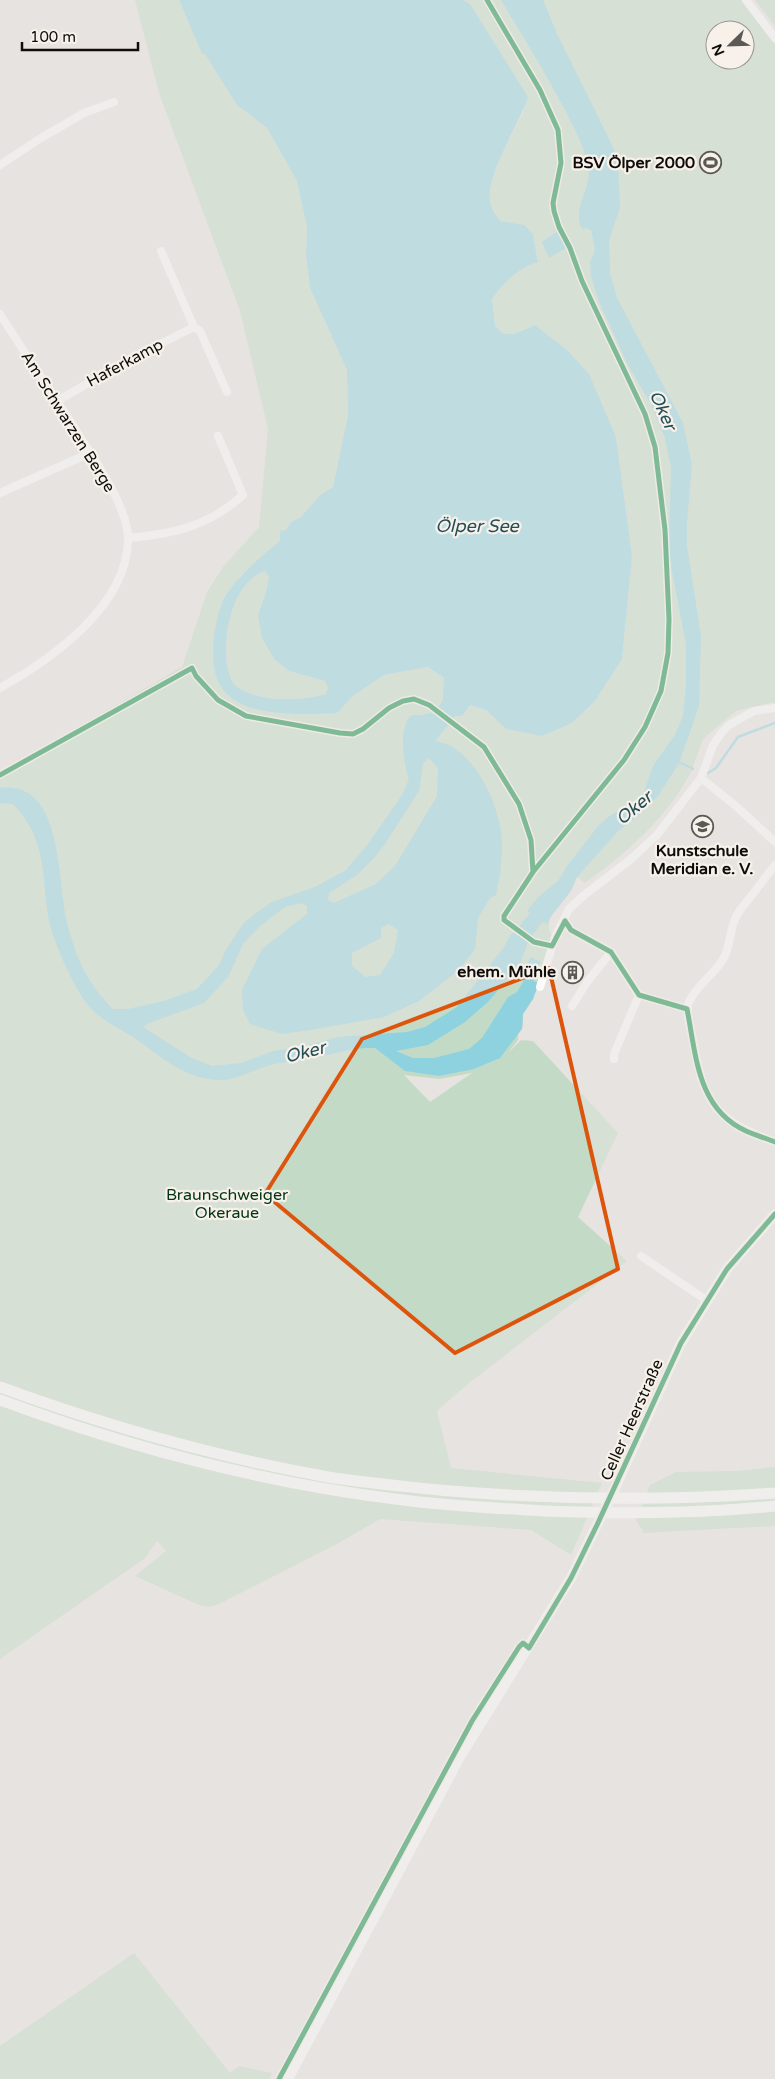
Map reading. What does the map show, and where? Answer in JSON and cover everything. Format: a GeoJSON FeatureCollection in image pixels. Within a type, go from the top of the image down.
{"type":"FeatureCollection","features":[{"type":"Feature","properties":{"kind":"highway"},"geometry":{"type":"LineString","coordinates":[[0,1387],[98,1420],[235,1457],[329,1477],[395,1486],[483,1494],[580,1499],[641,1500],[775,1493]]}},
{"type":"Feature","properties":{"kind":"highway"},"geometry":{"type":"LineString","coordinates":[[0,1400],[50,1419],[232,1470],[396,1500],[482,1508],[632,1513],[713,1511],[775,1506]]}},
{"type":"Feature","properties":{"kind":"main road","name":"Celler Heerstraße"},"geometry":{"type":"LineString","coordinates":[[288,2079],[461,1755],[571,1578],[614,1490],[681,1343],[727,1269],[775,1214]]}},
{"type":"Feature","properties":{"kind":"street"},"geometry":{"type":"LineString","coordinates":[[746,0],[775,38]]}},
{"type":"Feature","properties":{"kind":"street"},"geometry":{"type":"LineString","coordinates":[[0,165],[84,113],[114,102]]}},
{"type":"Feature","properties":{"kind":"street"},"geometry":{"type":"LineString","coordinates":[[161,252],[194,328],[200,332],[227,392]]}},
{"type":"Feature","properties":{"kind":"street","name":"Am Schwarzen Berge"},"geometry":{"type":"LineString","coordinates":[[0,314],[111,487],[124,519],[128,538],[123,572],[109,597],[95,614],[76,634],[46,659],[0,688]]}},
{"type":"Feature","properties":{"kind":"street","name":"Haferkamp"},"geometry":{"type":"LineString","coordinates":[[57,401],[132,358],[194,328]]}},
{"type":"Feature","properties":{"kind":"street"},"geometry":{"type":"LineString","coordinates":[[128,538],[162,535],[194,526],[227,509],[243,495],[218,436]]}},
{"type":"Feature","properties":{"kind":"street"},"geometry":{"type":"LineString","coordinates":[[0,493],[90,453]]}},
{"type":"Feature","properties":{"kind":"street"},"geometry":{"type":"LineString","coordinates":[[540,987],[556,937],[575,902],[631,859],[657,834],[701,778],[713,745],[729,725],[754,711],[775,708]]}},
{"type":"Feature","properties":{"kind":"street"},"geometry":{"type":"LineString","coordinates":[[701,778],[737,806],[775,842]]}},
{"type":"Feature","properties":{"kind":"street"},"geometry":{"type":"LineString","coordinates":[[775,865],[738,913],[734,920],[726,954],[693,995],[687,1009],[698,1068],[710,1101],[717,1110],[744,1131],[775,1142]]}},
{"type":"Feature","properties":{"kind":"street"},"geometry":{"type":"LineString","coordinates":[[565,921],[570,930],[611,952],[640,995],[687,1009]]}},
{"type":"Feature","properties":{"kind":"street"},"geometry":{"type":"LineString","coordinates":[[572,1006],[586,982],[611,952]]}},
{"type":"Feature","properties":{"kind":"street"},"geometry":{"type":"LineString","coordinates":[[614,1059],[614,1054],[640,995]]}},
{"type":"Feature","properties":{"kind":"street"},"geometry":{"type":"LineString","coordinates":[[641,1256],[706,1300]]}},
{"type":"Feature","properties":{"kind":"highlighted area"},"geometry":{"type":"Polygon","coordinates":[[[549,968],[618,1269],[455,1353],[265,1194],[362,1039],[549,968]]]}},
{"type":"Feature","properties":{"kind":"green space","name":"Braunschweiger Okeraue"},"geometry":{"type":"Polygon","coordinates":[[[135,0],[179,0],[202,54],[205,53],[237,105],[267,128],[297,181],[307,227],[306,256],[310,288],[347,370],[348,415],[333,487],[320,495],[301,517],[291,522],[280,541],[241,575],[220,612],[227,695],[246,706],[268,711],[337,713],[353,696],[384,675],[428,667],[444,678],[462,716],[470,705],[486,710],[506,729],[542,736],[572,723],[595,701],[622,659],[632,556],[616,437],[567,350],[535,325],[514,334],[504,334],[495,326],[492,299],[512,276],[538,261],[533,235],[525,225],[500,221],[490,200],[492,180],[496,167],[524,110],[470,4],[463,0],[741,0],[775,45],[775,702],[736,711],[703,739],[692,769],[679,764],[692,770],[659,818],[631,846],[585,883],[577,877],[571,890],[550,919],[550,931],[553,937],[533,999],[523,1014],[523,1025],[518,1034],[518,1040],[508,1053],[521,1040],[533,1041],[618,1133],[578,1217],[627,1261],[468,1384],[437,1411],[451,1468],[602,1483],[571,1555],[531,1530],[380,1519],[337,1544],[217,1605],[209,1607],[199,1605],[135,1576],[166,1551],[157,1541],[145,1558],[0,1659],[0,772],[182,667],[207,592],[223,567],[259,527],[268,429],[240,311],[159,93],[135,0]],[[472,1073],[439,1079],[404,1075],[430,1102],[472,1073]]]}},
{"type":"Feature","properties":{"kind":"green space"},"geometry":{"type":"Polygon","coordinates":[[[755,0],[775,0],[775,26],[755,0]]]}},
{"type":"Feature","properties":{"kind":"green space"},"geometry":{"type":"Polygon","coordinates":[[[265,571],[269,577],[258,615],[275,660],[289,671],[325,681],[329,687],[326,694],[293,699],[267,698],[245,692],[236,686],[231,679],[226,652],[232,611],[237,598],[245,587],[254,577],[265,571]]]}},
{"type":"Feature","properties":{"kind":"green space"},"geometry":{"type":"Polygon","coordinates":[[[775,1467],[775,1526],[644,1533],[636,1520],[650,1485],[676,1472],[737,1471],[775,1467]]]}},
{"type":"Feature","properties":{"kind":"green space"},"geometry":{"type":"Polygon","coordinates":[[[134,1953],[230,2073],[239,2066],[272,2073],[269,2079],[0,2079],[0,2046],[134,1953]]]}},
{"type":"Feature","properties":{"kind":"water","name":"Ölper See"},"geometry":{"type":"Polygon","coordinates":[[[179,0],[463,0],[470,4],[528,97],[498,163],[490,189],[490,200],[500,221],[525,225],[533,235],[538,262],[512,276],[492,299],[495,326],[504,334],[514,334],[535,325],[567,350],[589,374],[616,437],[632,556],[622,659],[595,701],[572,723],[542,736],[506,729],[486,710],[470,705],[462,716],[455,716],[435,741],[449,745],[460,752],[479,774],[493,801],[501,829],[501,862],[496,895],[490,898],[478,918],[475,949],[459,970],[419,1001],[384,1017],[282,1034],[250,1024],[243,1010],[242,990],[262,949],[307,914],[307,906],[302,903],[285,907],[260,926],[243,944],[228,977],[204,1003],[149,1023],[143,1027],[190,1057],[212,1066],[242,1063],[273,1051],[301,1047],[338,1037],[407,1032],[425,1027],[457,1007],[504,947],[511,934],[514,933],[530,913],[527,911],[538,897],[558,881],[567,866],[599,825],[611,815],[638,800],[643,795],[653,766],[675,735],[683,716],[686,685],[686,644],[671,566],[669,546],[671,468],[665,438],[652,406],[627,363],[598,299],[591,276],[590,261],[594,254],[593,238],[591,230],[582,229],[579,221],[580,206],[589,174],[581,144],[550,82],[501,0],[543,0],[558,36],[614,149],[618,166],[620,207],[609,241],[610,273],[617,298],[683,423],[692,465],[687,521],[687,546],[701,637],[699,706],[679,763],[658,796],[638,816],[618,831],[577,877],[571,891],[549,919],[548,925],[544,922],[541,923],[528,942],[520,964],[488,1002],[465,1022],[428,1045],[396,1051],[413,1058],[434,1058],[469,1049],[482,1038],[508,997],[517,992],[526,977],[525,966],[531,957],[541,962],[536,969],[533,981],[539,983],[533,999],[523,1014],[522,1029],[500,1058],[474,1069],[439,1076],[405,1071],[375,1048],[356,1049],[274,1064],[240,1076],[220,1080],[196,1076],[175,1066],[104,1019],[92,1010],[82,997],[52,933],[47,908],[42,861],[33,833],[25,818],[13,804],[0,803],[0,788],[19,789],[34,798],[45,812],[57,851],[65,914],[72,942],[85,973],[97,991],[113,1009],[128,1009],[164,1001],[197,989],[219,965],[227,948],[243,924],[252,916],[272,902],[315,887],[346,870],[368,844],[402,795],[409,779],[405,765],[403,745],[403,735],[408,719],[413,715],[435,714],[443,699],[444,678],[428,667],[384,675],[353,696],[337,713],[291,714],[256,709],[233,699],[226,693],[218,681],[215,672],[213,648],[216,623],[223,600],[246,571],[280,541],[280,531],[286,530],[291,522],[301,517],[320,495],[333,487],[348,415],[347,370],[310,288],[306,256],[307,227],[297,181],[267,128],[237,105],[205,54],[202,54],[179,0]],[[265,571],[254,577],[245,586],[237,598],[232,611],[226,653],[227,667],[231,679],[236,686],[245,692],[267,698],[293,699],[326,694],[328,687],[325,681],[289,671],[275,660],[262,638],[258,615],[269,577],[265,571]],[[429,758],[423,763],[419,791],[385,844],[357,875],[329,893],[328,900],[334,903],[376,884],[395,866],[437,796],[438,768],[429,758]],[[389,924],[381,928],[381,938],[352,953],[352,966],[366,977],[380,975],[394,953],[398,930],[389,924]]]}},
{"type":"Feature","properties":{"kind":"water"},"geometry":{"type":"Polygon","coordinates":[[[558,231],[566,248],[549,258],[542,242],[558,231]]]}},
{"type":"Feature","properties":{"kind":"waterway"},"geometry":{"type":"LineString","coordinates":[[708,773],[716,768],[738,737],[775,723]]}},
{"type":"Feature","properties":{"kind":"waterway"},"geometry":{"type":"LineString","coordinates":[[677,761],[693,769]]}},
{"type":"Feature","properties":{"kind":"cycle path"},"geometry":{"type":"LineString","coordinates":[[487,0],[540,90],[558,130],[561,163],[553,203],[554,211],[582,281],[645,414],[655,447],[665,530],[669,619],[668,653],[661,691],[645,727],[624,760],[533,872],[504,916],[504,920],[534,942],[552,946],[565,921]]}},
{"type":"Feature","properties":{"kind":"cycle path"},"geometry":{"type":"LineString","coordinates":[[0,775],[192,668],[196,676],[218,700],[246,716],[340,733],[353,734],[363,729],[389,708],[403,701],[414,699],[429,705],[484,747],[519,804],[531,840],[533,872]]}},
{"type":"Feature","properties":{"kind":"cycle path"},"geometry":{"type":"LineString","coordinates":[[565,921],[571,930],[611,952],[639,995],[687,1009],[702,1079],[708,1095],[717,1109],[730,1121],[746,1131],[775,1142]]}},
{"type":"Feature","properties":{"kind":"cycle path"},"geometry":{"type":"LineString","coordinates":[[279,2079],[472,1721],[519,1647],[523,1643],[529,1648],[571,1578],[681,1343],[727,1269],[775,1214]]}},
{"type":"Feature","properties":{"kind":"place","name":"BSV Ölper 2000"},"geometry":{"type":"Point","coordinates":[711,163]}},
{"type":"Feature","properties":{"kind":"place","name":"Kunstschule Meridian e. V."},"geometry":{"type":"Point","coordinates":[702,827]}},
{"type":"Feature","properties":{"kind":"place","name":"ehem. Mühle"},"geometry":{"type":"Point","coordinates":[572,972]}},
{"type":"Feature","properties":{"kind":"water label","name":"Oker"},"geometry":{"type":"Point","coordinates":[663,410]}},
{"type":"Feature","properties":{"kind":"water label","name":"Oker"},"geometry":{"type":"Point","coordinates":[634,808]}},
{"type":"Feature","properties":{"kind":"water label","name":"Oker"},"geometry":{"type":"Point","coordinates":[305,1052]}}]}
